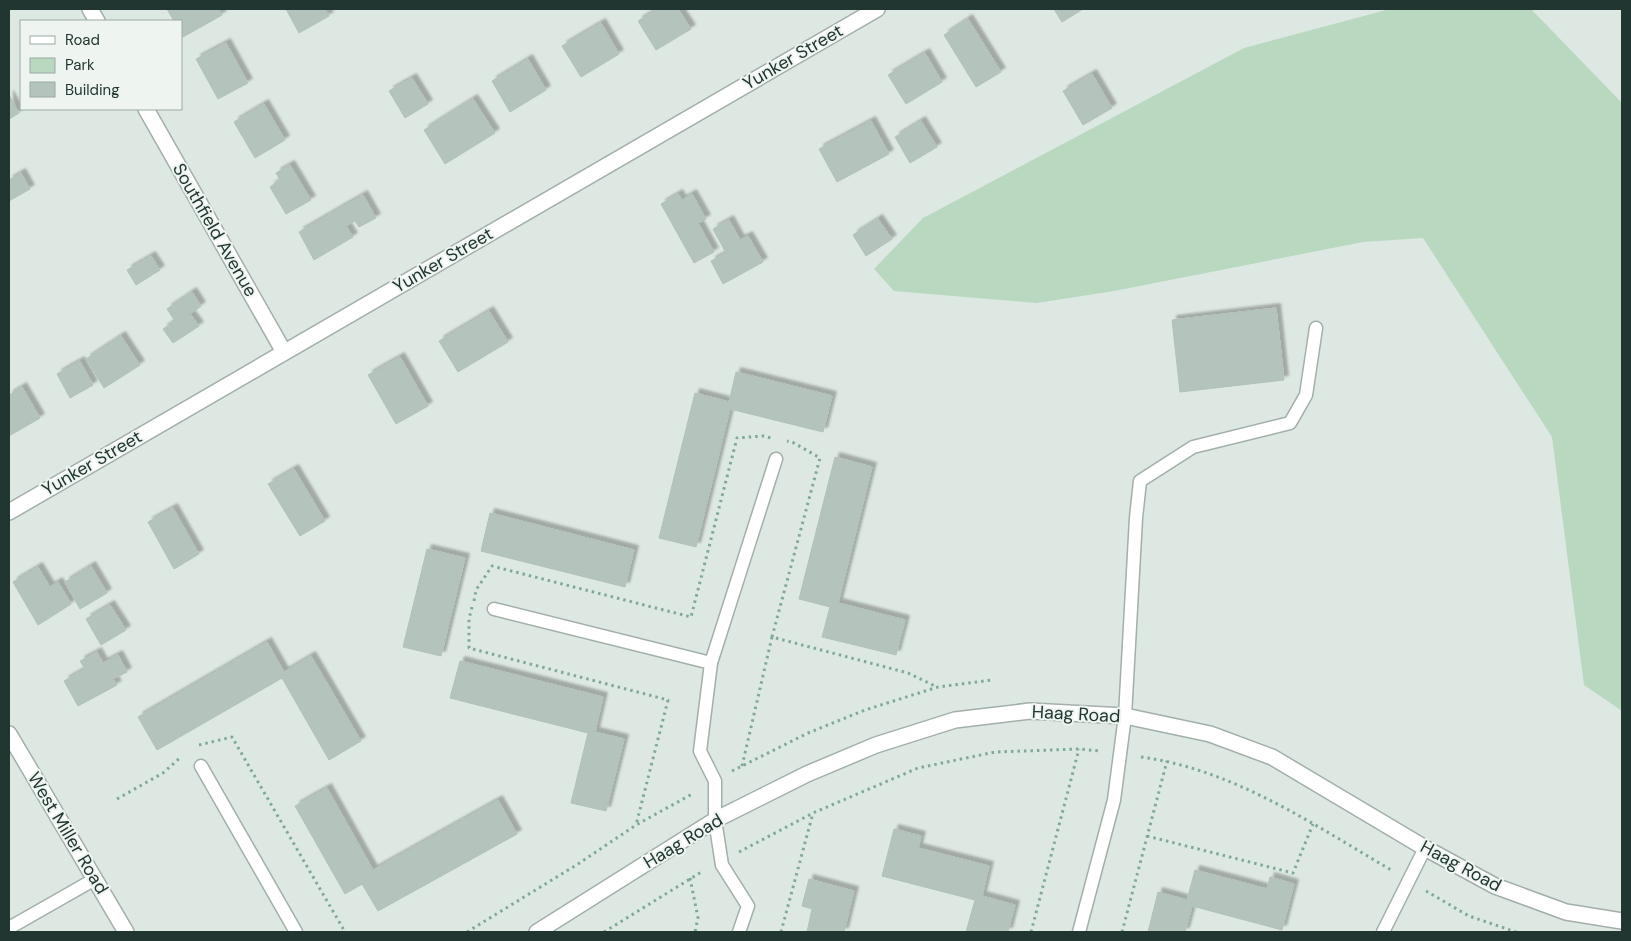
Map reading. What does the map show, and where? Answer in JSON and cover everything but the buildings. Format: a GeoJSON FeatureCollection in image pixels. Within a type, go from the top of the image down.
{"type":"FeatureCollection","features":[{"type":"Feature","properties":{"kind":"street"},"geometry":{"type":"LineString","coordinates":[[90,9],[96,20]]}},
{"type":"Feature","properties":{"kind":"street","name":"Yunker Street"},"geometry":{"type":"LineString","coordinates":[[9,512],[877,9]]}},
{"type":"Feature","properties":{"kind":"street","name":"Southfield Avenue"},"geometry":{"type":"LineString","coordinates":[[147,110],[284,352]]}},
{"type":"Feature","properties":{"kind":"street","name":"Haag Road"},"geometry":{"type":"LineString","coordinates":[[537,932],[716,820],[807,774],[876,745],[955,720],[1030,711],[1124,716],[1210,734],[1272,758],[1425,848],[1495,886],[1566,912],[1622,921]]}},
{"type":"Feature","properties":{"kind":"street","name":"West Miller Road"},"geometry":{"type":"LineString","coordinates":[[9,734],[126,932]]}},
{"type":"Feature","properties":{"kind":"lane"},"geometry":{"type":"LineString","coordinates":[[1079,932],[1114,800],[1124,716],[1140,481],[1193,447],[1290,423],[1306,395],[1316,328]]}},
{"type":"Feature","properties":{"kind":"lane"},"geometry":{"type":"LineString","coordinates":[[739,932],[748,906],[722,864],[716,820],[715,781],[700,751],[711,663],[776,458]]}},
{"type":"Feature","properties":{"kind":"lane"},"geometry":{"type":"LineString","coordinates":[[494,609],[711,663]]}},
{"type":"Feature","properties":{"kind":"lane"},"geometry":{"type":"LineString","coordinates":[[201,766],[296,932]]}},
{"type":"Feature","properties":{"kind":"lane"},"geometry":{"type":"LineString","coordinates":[[1383,932],[1425,848]]}},
{"type":"Feature","properties":{"kind":"lane"},"geometry":{"type":"LineString","coordinates":[[9,928],[95,879]]}},
{"type":"Feature","properties":{"kind":"path"},"geometry":{"type":"LineString","coordinates":[[636,825],[668,700],[469,648],[469,619],[476,590],[492,566],[691,617],[737,438],[764,436],[794,442],[820,458],[772,637],[742,766]]}},
{"type":"Feature","properties":{"kind":"path"},"geometry":{"type":"LineString","coordinates":[[772,637],[908,673],[938,687]]}},
{"type":"Feature","properties":{"kind":"path"},"geometry":{"type":"LineString","coordinates":[[1031,932],[1079,749]]}},
{"type":"Feature","properties":{"kind":"path"},"geometry":{"type":"LineString","coordinates":[[604,932],[690,878],[813,813],[918,768],[996,752],[1079,749],[1167,761],[1242,786],[1314,824],[1470,916],[1516,932]]}},
{"type":"Feature","properties":{"kind":"path"},"geometry":{"type":"LineString","coordinates":[[1122,932],[1167,761]]}},
{"type":"Feature","properties":{"kind":"path"},"geometry":{"type":"LineString","coordinates":[[781,932],[813,813]]}},
{"type":"Feature","properties":{"kind":"path"},"geometry":{"type":"LineString","coordinates":[[1147,836],[1293,873],[1314,824]]}},
{"type":"Feature","properties":{"kind":"path"},"geometry":{"type":"LineString","coordinates":[[690,878],[698,918],[695,932]]}},
{"type":"Feature","properties":{"kind":"green space"},"geometry":{"type":"Polygon","coordinates":[[[1390,9],[1531,9],[1622,103],[1622,711],[1584,685],[1552,437],[1423,238],[1363,242],[1114,291],[1037,303],[894,291],[874,269],[923,218],[1244,48],[1390,9]]]}}]}
